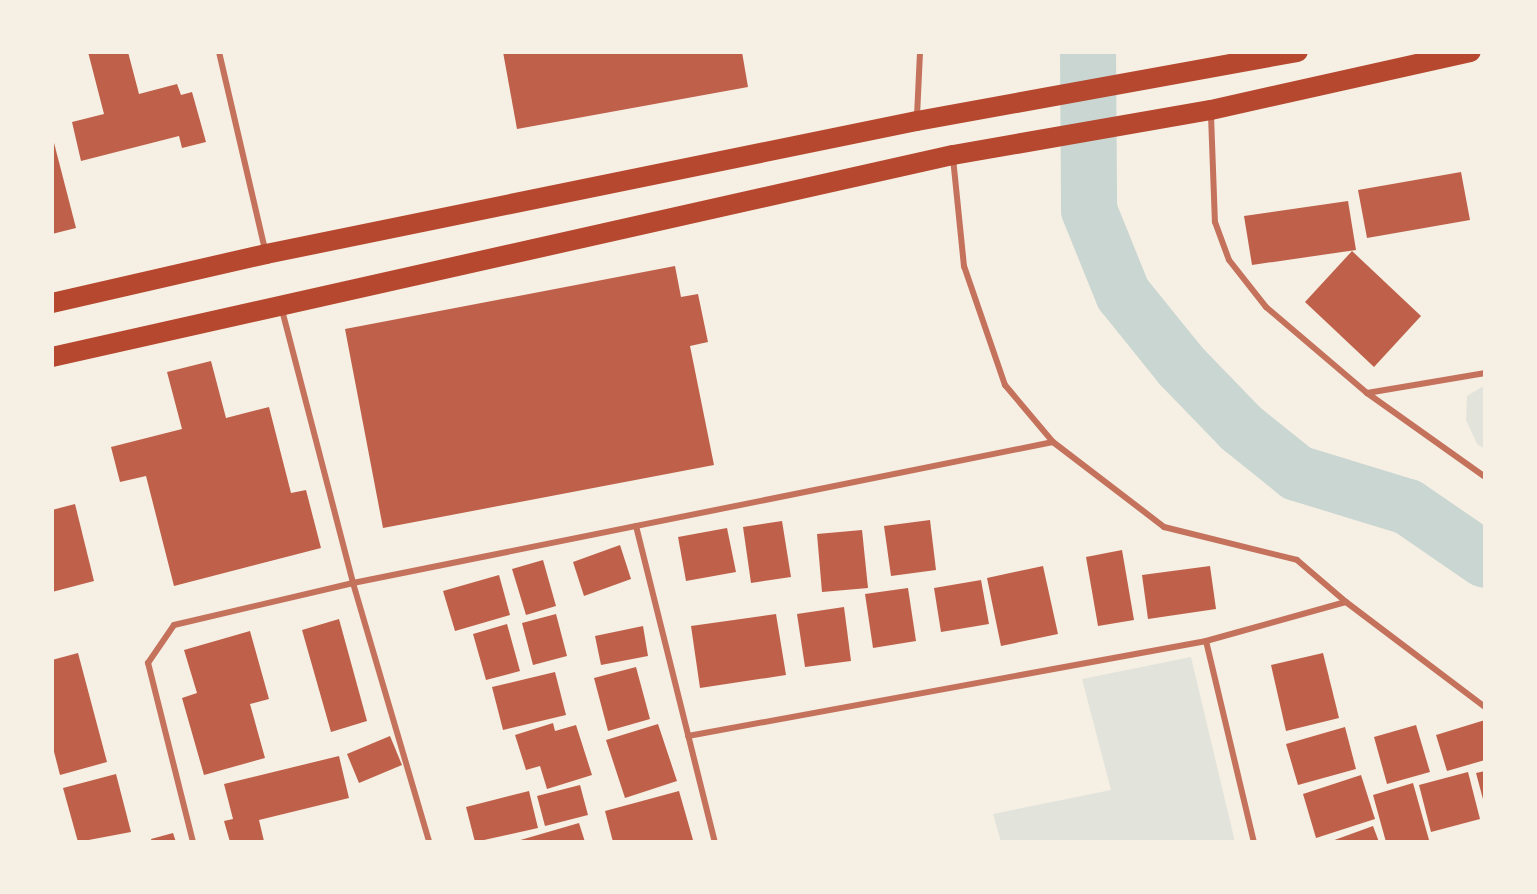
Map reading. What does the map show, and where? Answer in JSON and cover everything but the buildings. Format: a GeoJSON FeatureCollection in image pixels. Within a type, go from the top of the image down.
{"type":"FeatureCollection","features":[{"type":"Feature","properties":{"kind":"main road"},"geometry":{"type":"LineString","coordinates":[[52,303],[266,254],[917,121],[1298,52]]}},
{"type":"Feature","properties":{"kind":"main road"},"geometry":{"type":"LineString","coordinates":[[52,357],[953,155],[1211,110],[1471,52]]}},
{"type":"Feature","properties":{"kind":"lane"},"geometry":{"type":"LineString","coordinates":[[219,52],[266,254]]}},
{"type":"Feature","properties":{"kind":"lane"},"geometry":{"type":"LineString","coordinates":[[917,121],[920,52]]}},
{"type":"Feature","properties":{"kind":"lane"},"geometry":{"type":"LineString","coordinates":[[1211,110],[1215,222],[1229,260],[1266,307],[1367,393],[1485,477]]}},
{"type":"Feature","properties":{"kind":"lane"},"geometry":{"type":"LineString","coordinates":[[953,155],[964,266],[1005,385],[1053,442],[1164,527],[1297,560],[1346,602],[1485,707]]}},
{"type":"Feature","properties":{"kind":"lane"},"geometry":{"type":"LineString","coordinates":[[280,305],[353,583],[429,842]]}},
{"type":"Feature","properties":{"kind":"lane"},"geometry":{"type":"LineString","coordinates":[[1367,393],[1485,373]]}},
{"type":"Feature","properties":{"kind":"lane"},"geometry":{"type":"LineString","coordinates":[[193,842],[148,663],[174,625],[353,583],[1053,442]]}},
{"type":"Feature","properties":{"kind":"lane"},"geometry":{"type":"LineString","coordinates":[[636,526],[715,842]]}},
{"type":"Feature","properties":{"kind":"lane"},"geometry":{"type":"LineString","coordinates":[[688,736],[1206,641],[1346,602]]}},
{"type":"Feature","properties":{"kind":"lane"},"geometry":{"type":"LineString","coordinates":[[1206,641],[1254,842]]}},
{"type":"Feature","properties":{"kind":"shaded area"},"geometry":{"type":"Polygon","coordinates":[[[1485,385],[1485,449],[1477,444],[1466,420],[1467,396],[1485,385]]]}},
{"type":"Feature","properties":{"kind":"shaded area"},"geometry":{"type":"Polygon","coordinates":[[[1191,657],[1235,842],[1001,842],[993,814],[1111,790],[1082,679],[1191,657]]]}},
{"type":"Feature","properties":{"kind":"waterway"},"geometry":{"type":"LineString","coordinates":[[1088,52],[1089,210],[1123,294],[1181,366],[1241,428],[1297,473],[1408,507],[1485,560]]}}]}
